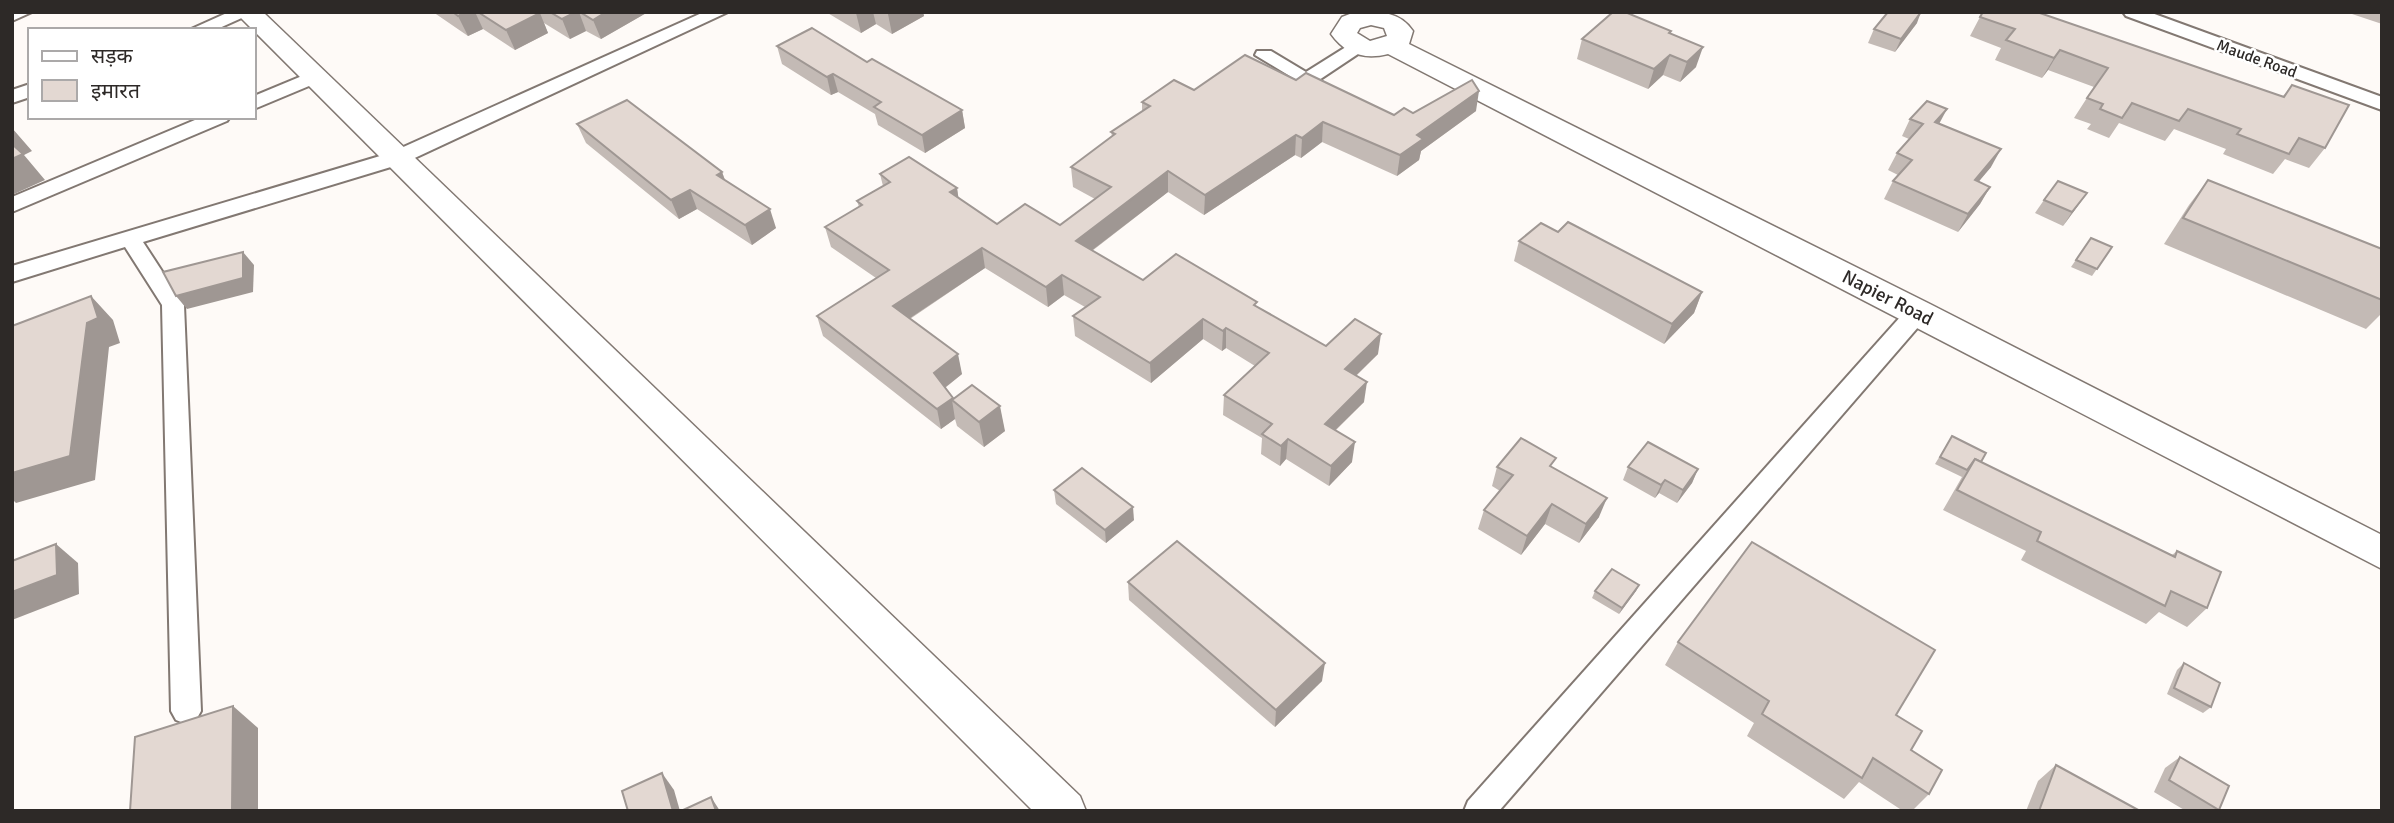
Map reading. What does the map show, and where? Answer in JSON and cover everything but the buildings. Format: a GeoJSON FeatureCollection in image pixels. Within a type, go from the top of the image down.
{"type":"FeatureCollection","features":[{"type":"Feature","properties":{"kind":"street"},"geometry":{"type":"LineString","coordinates":[[12,16],[23,12]]}},
{"type":"Feature","properties":{"kind":"street"},"geometry":{"type":"LineString","coordinates":[[203,28],[247,12],[1064,811]]}},
{"type":"Feature","properties":{"kind":"street"},"geometry":{"type":"LineString","coordinates":[[12,274],[397,158],[719,12]]}},
{"type":"Feature","properties":{"kind":"street","name":"Maude Road"},"geometry":{"type":"LineString","coordinates":[[2132,12],[2382,104]]}},
{"type":"Feature","properties":{"kind":"street"},"geometry":{"type":"LineString","coordinates":[[1306,80],[1371,24]]}},
{"type":"Feature","properties":{"kind":"street","name":"Napier Road"},"geometry":{"type":"LineString","coordinates":[[1371,24],[2382,553]]}},
{"type":"Feature","properties":{"kind":"street"},"geometry":{"type":"LineString","coordinates":[[1264,55],[1339,100]]}},
{"type":"Feature","properties":{"kind":"street"},"geometry":{"type":"LineString","coordinates":[[256,102],[314,77]]}},
{"type":"Feature","properties":{"kind":"street"},"geometry":{"type":"LineString","coordinates":[[12,205],[215,119]]}},
{"type":"Feature","properties":{"kind":"street"},"geometry":{"type":"LineString","coordinates":[[128,238],[173,305],[186,711]]}},
{"type":"Feature","properties":{"kind":"street"},"geometry":{"type":"LineString","coordinates":[[1479,811],[1918,312]]}}]}
